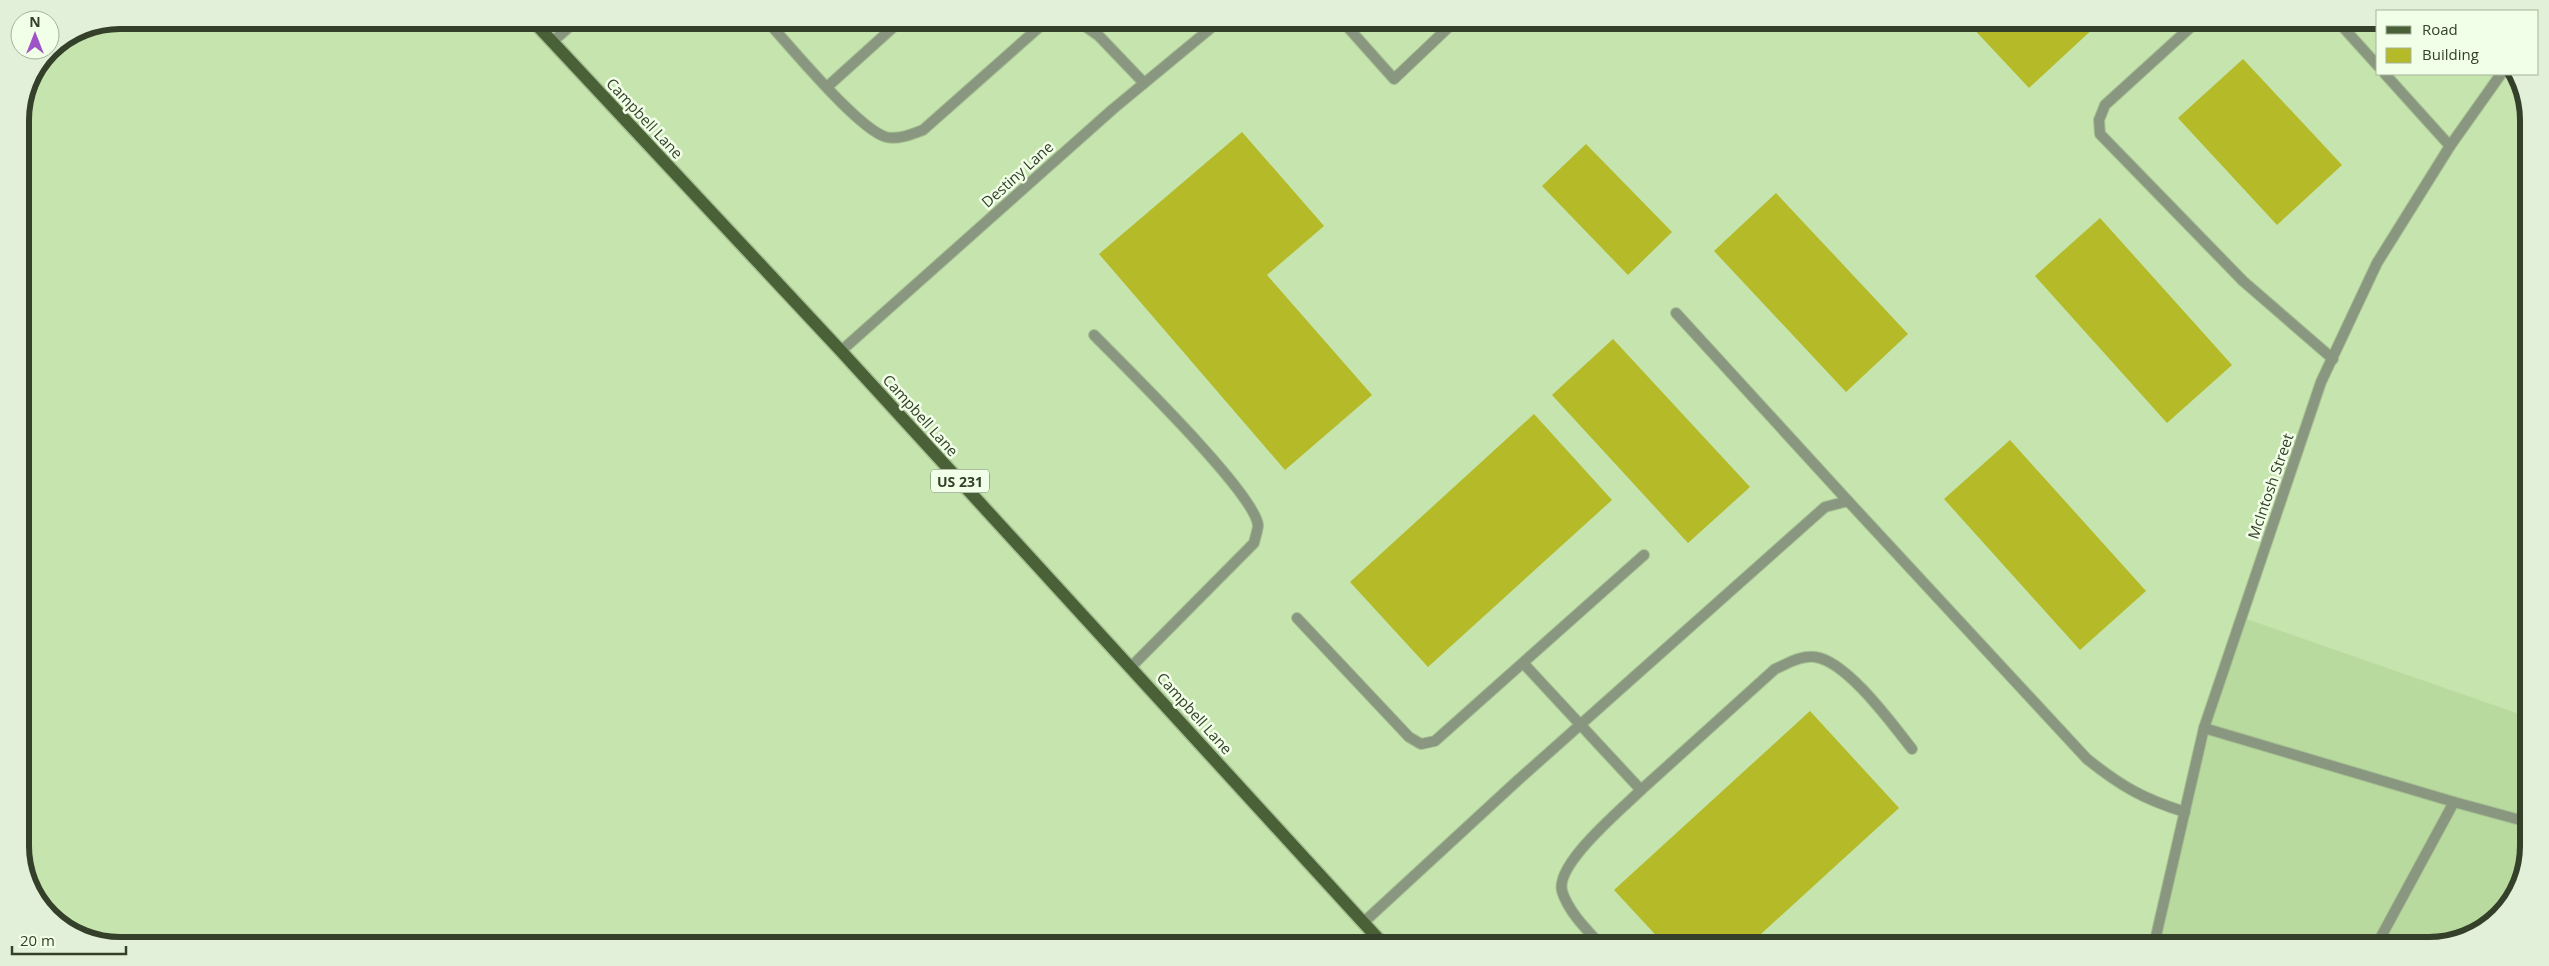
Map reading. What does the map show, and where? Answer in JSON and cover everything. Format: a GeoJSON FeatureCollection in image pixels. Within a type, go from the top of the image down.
{"type":"FeatureCollection","features":[{"type":"Feature","properties":{"kind":"main road","name":"Campbell Lane"},"geometry":{"type":"LineString","coordinates":[[540,29],[841,351],[1377,937]]}},
{"type":"Feature","properties":{"kind":"street"},"geometry":{"type":"LineString","coordinates":[[552,42],[567,29]]}},
{"type":"Feature","properties":{"kind":"street"},"geometry":{"type":"LineString","coordinates":[[773,29],[827,87],[865,124],[886,137],[903,137],[924,130],[1037,29]]}},
{"type":"Feature","properties":{"kind":"street"},"geometry":{"type":"LineString","coordinates":[[827,87],[891,29]]}},
{"type":"Feature","properties":{"kind":"street"},"geometry":{"type":"LineString","coordinates":[[1089,29],[1099,36],[1144,83]]}},
{"type":"Feature","properties":{"kind":"street","name":"Destiny Lane"},"geometry":{"type":"LineString","coordinates":[[841,351],[1144,83],[1209,29]]}},
{"type":"Feature","properties":{"kind":"street"},"geometry":{"type":"LineString","coordinates":[[1349,29],[1394,79],[1447,29]]}},
{"type":"Feature","properties":{"kind":"street"},"geometry":{"type":"LineString","coordinates":[[2189,29],[2105,105],[2099,120],[2100,134],[2243,281],[2333,359]]}},
{"type":"Feature","properties":{"kind":"street"},"geometry":{"type":"LineString","coordinates":[[2344,29],[2376,64]]}},
{"type":"Feature","properties":{"kind":"street"},"geometry":{"type":"LineString","coordinates":[[2386,75],[2450,146]]}},
{"type":"Feature","properties":{"kind":"street","name":"McIntosh Street"},"geometry":{"type":"LineString","coordinates":[[2156,937],[2204,728],[2322,382],[2377,263],[2450,146],[2500,75]]}},
{"type":"Feature","properties":{"kind":"street"},"geometry":{"type":"LineString","coordinates":[[1676,313],[2087,759],[2122,786],[2154,803],[2184,812]]}},
{"type":"Feature","properties":{"kind":"street"},"geometry":{"type":"LineString","coordinates":[[1094,335],[1220,468],[1249,504],[1258,525],[1254,544],[1131,668]]}},
{"type":"Feature","properties":{"kind":"street"},"geometry":{"type":"LineString","coordinates":[[1364,922],[1580,724],[1825,507],[1848,501]]}},
{"type":"Feature","properties":{"kind":"street"},"geometry":{"type":"LineString","coordinates":[[1297,618],[1408,737],[1421,744],[1435,740],[1524,664],[1644,555]]}},
{"type":"Feature","properties":{"kind":"street"},"geometry":{"type":"LineString","coordinates":[[1594,937],[1568,905],[1562,889],[1563,876],[1572,859],[1641,790],[1775,669],[1801,658],[1816,657],[1835,666],[1867,693],[1912,749]]}},
{"type":"Feature","properties":{"kind":"street"},"geometry":{"type":"LineString","coordinates":[[1524,664],[1641,790]]}},
{"type":"Feature","properties":{"kind":"street"},"geometry":{"type":"LineString","coordinates":[[2204,728],[2520,820]]}},
{"type":"Feature","properties":{"kind":"street"},"geometry":{"type":"LineString","coordinates":[[2381,937],[2454,802]]}},
{"type":"Feature","properties":{"kind":"shaded area"},"geometry":{"type":"Polygon","coordinates":[[[2241,617],[2520,714],[2519,864],[2511,887],[2505,897],[2494,911],[2475,925],[2447,936],[2435,937],[2153,937],[2241,617]]]}},
{"type":"Feature","properties":{"kind":"building"},"geometry":{"type":"Polygon","coordinates":[[[1974,29],[2093,29],[2029,88],[1974,29]]]}},
{"type":"Feature","properties":{"kind":"building"},"geometry":{"type":"Polygon","coordinates":[[[2243,59],[2342,165],[2277,225],[2178,118],[2243,59]]]}},
{"type":"Feature","properties":{"kind":"building"},"geometry":{"type":"Polygon","coordinates":[[[1242,132],[1324,226],[1267,275],[1372,395],[1285,470],[1099,254],[1242,132]]]}},
{"type":"Feature","properties":{"kind":"building"},"geometry":{"type":"Polygon","coordinates":[[[1586,144],[1672,232],[1628,275],[1542,186],[1586,144]]]}},
{"type":"Feature","properties":{"kind":"building"},"geometry":{"type":"Polygon","coordinates":[[[1776,193],[1908,334],[1846,392],[1714,251],[1776,193]]]}},
{"type":"Feature","properties":{"kind":"building"},"geometry":{"type":"Polygon","coordinates":[[[2100,218],[2232,365],[2167,423],[2035,276],[2100,218]]]}},
{"type":"Feature","properties":{"kind":"building"},"geometry":{"type":"Polygon","coordinates":[[[1613,339],[1750,487],[1688,543],[1552,395],[1613,339]]]}},
{"type":"Feature","properties":{"kind":"building"},"geometry":{"type":"Polygon","coordinates":[[[1534,414],[1612,500],[1428,667],[1350,582],[1534,414]]]}},
{"type":"Feature","properties":{"kind":"building"},"geometry":{"type":"Polygon","coordinates":[[[2010,440],[2146,591],[2080,650],[1944,499],[2010,440]]]}},
{"type":"Feature","properties":{"kind":"building"},"geometry":{"type":"Polygon","coordinates":[[[1810,711],[1899,808],[1758,937],[1658,937],[1614,890],[1810,711]]]}}]}
